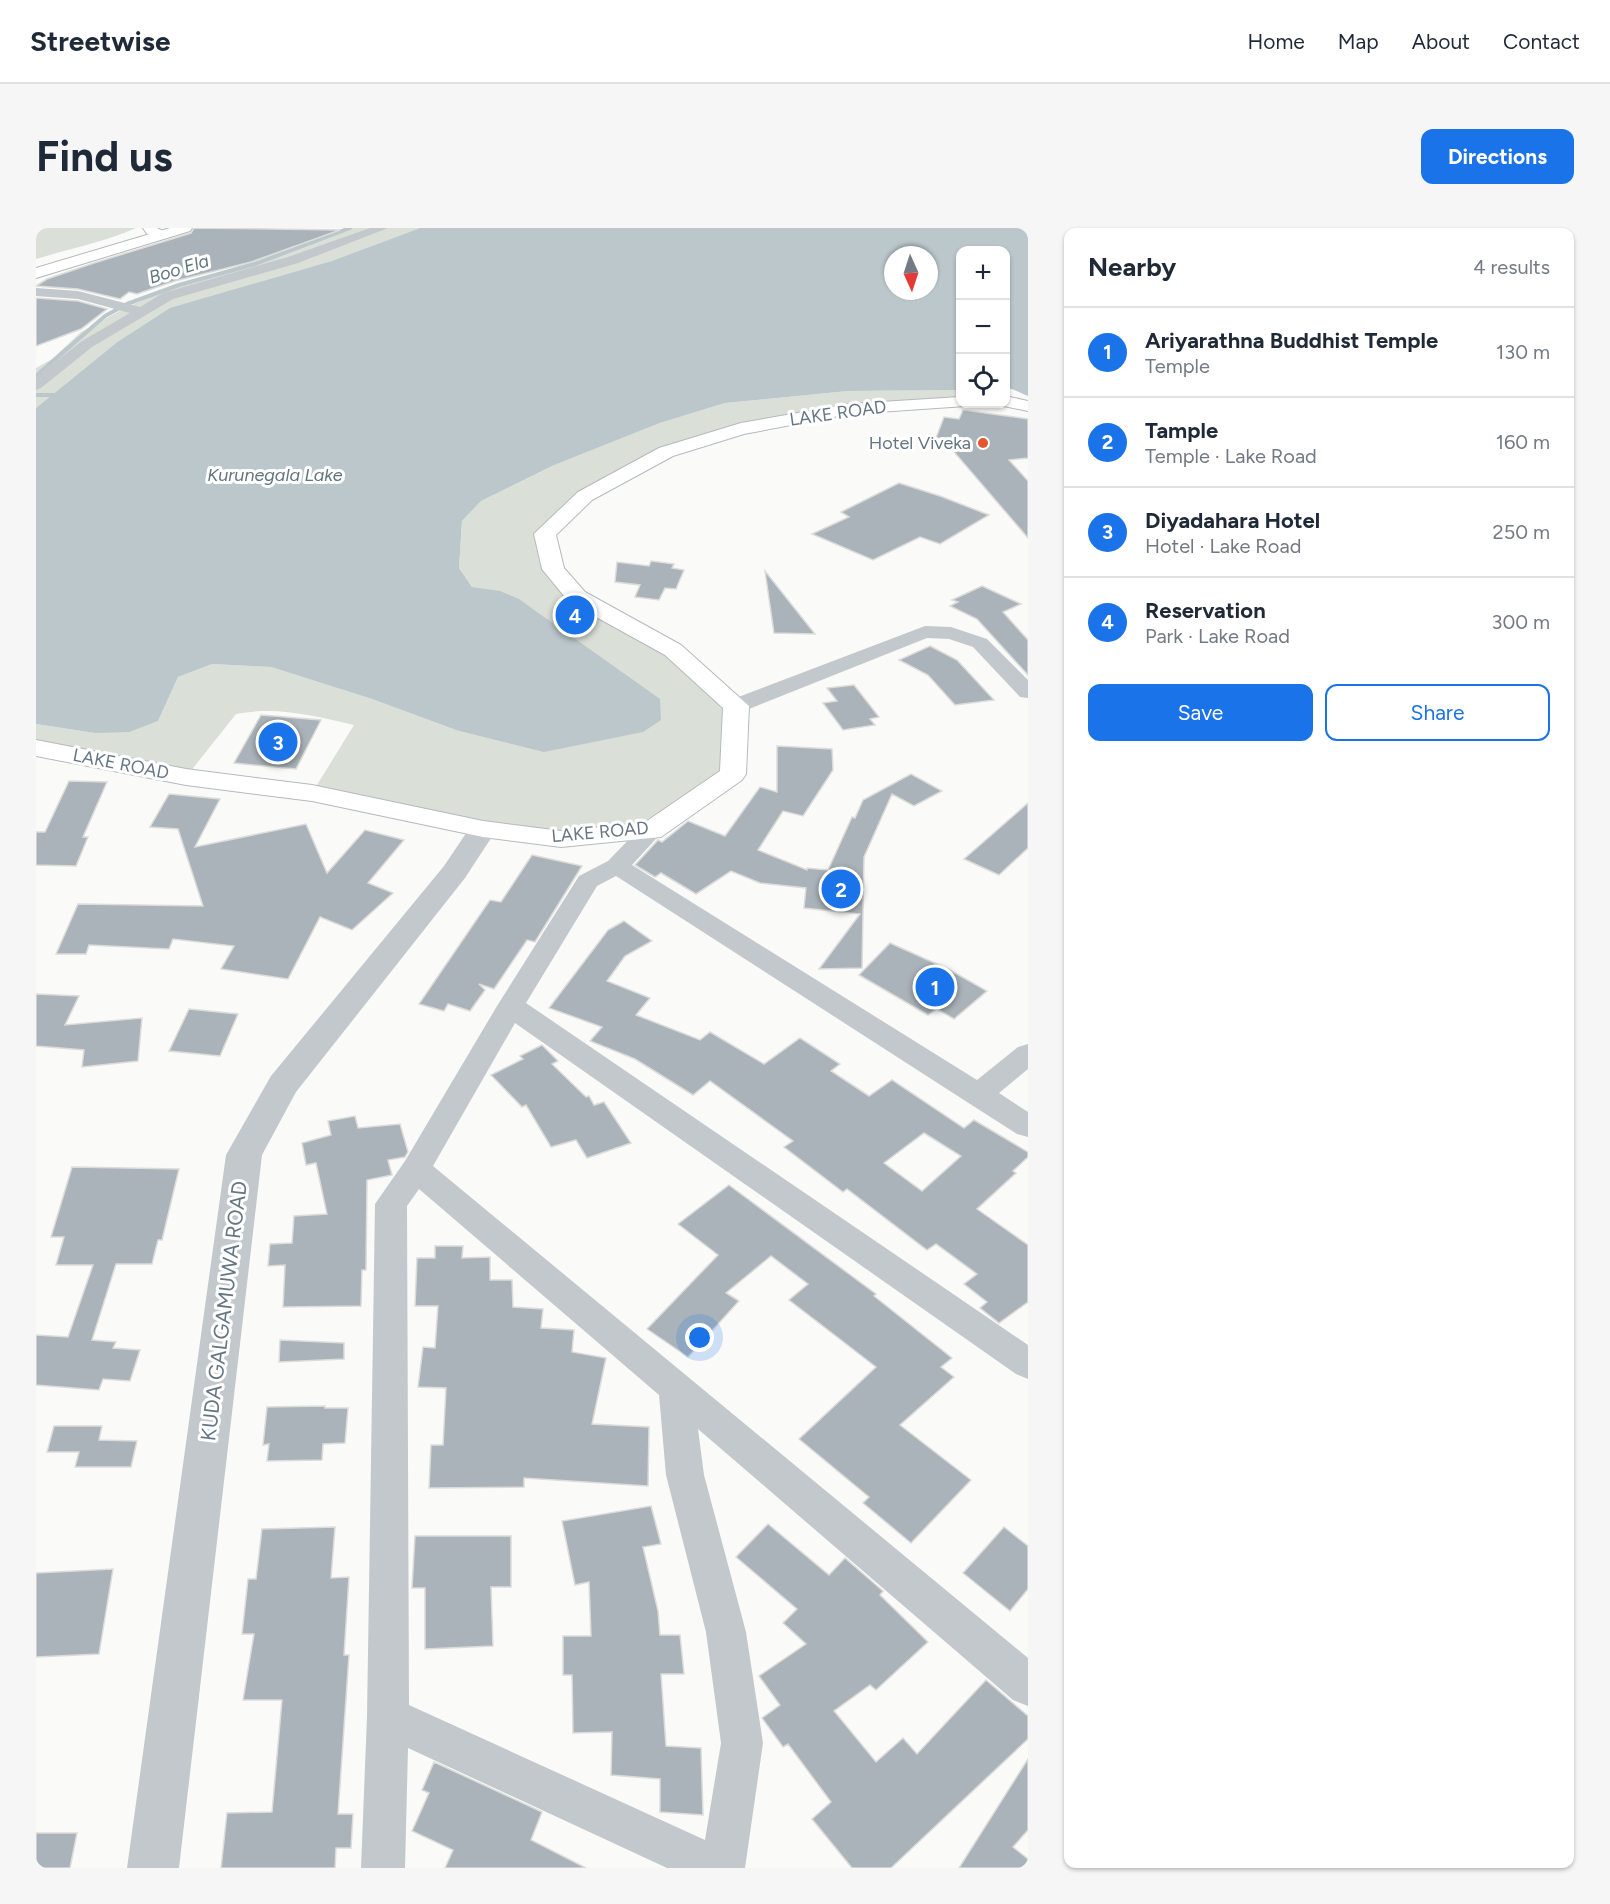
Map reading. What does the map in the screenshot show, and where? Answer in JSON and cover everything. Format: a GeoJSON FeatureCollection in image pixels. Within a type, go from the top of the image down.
{"type":"FeatureCollection","features":[{"type":"Feature","properties":{"kind":"main road"},"geometry":{"type":"LineString","coordinates":[[36,267],[157,230],[185,228]]}},
{"type":"Feature","properties":{"kind":"main road"},"geometry":{"type":"LineString","coordinates":[[36,273],[157,230]]}},
{"type":"Feature","properties":{"kind":"main road","name":"LAKE ROAD"},"geometry":{"type":"LineString","coordinates":[[36,748],[186,777],[312,793],[483,829],[561,839],[651,831],[733,774],[736,706],[673,650],[577,597],[553,569],[545,534],[585,496],[666,452],[741,429],[849,409],[956,402]]}},
{"type":"Feature","properties":{"kind":"main road"},"geometry":{"type":"LineString","coordinates":[[1010,402],[1028,406]]}},
{"type":"Feature","properties":{"kind":"street"},"geometry":{"type":"LineString","coordinates":[[36,385],[128,308],[293,260],[382,228]]}},
{"type":"Feature","properties":{"kind":"street"},"geometry":{"type":"LineString","coordinates":[[36,292],[78,295],[128,308]]}},
{"type":"Feature","properties":{"kind":"street"},"geometry":{"type":"LineString","coordinates":[[736,706],[925,632],[951,633],[980,643],[1028,692]]}},
{"type":"Feature","properties":{"kind":"street","name":"KUDA GALGAMUWA ROAD"},"geometry":{"type":"LineString","coordinates":[[153,1868],[244,1155],[284,1085],[454,872],[483,829]]}},
{"type":"Feature","properties":{"kind":"street"},"geometry":{"type":"LineString","coordinates":[[383,1868],[388,1717],[391,1204],[416,1169],[511,1006],[588,881],[617,866],[651,831]]}},
{"type":"Feature","properties":{"kind":"street"},"geometry":{"type":"LineString","coordinates":[[617,866],[1028,1126]]}},
{"type":"Feature","properties":{"kind":"street"},"geometry":{"type":"LineString","coordinates":[[511,1006],[1028,1364]]}},
{"type":"Feature","properties":{"kind":"street"},"geometry":{"type":"LineString","coordinates":[[977,1095],[1028,1054]]}},
{"type":"Feature","properties":{"kind":"street"},"geometry":{"type":"LineString","coordinates":[[416,1169],[1028,1685]]}},
{"type":"Feature","properties":{"kind":"street"},"geometry":{"type":"LineString","coordinates":[[676,1388],[685,1475],[726,1632],[742,1743],[723,1868]]}},
{"type":"Feature","properties":{"kind":"street"},"geometry":{"type":"LineString","coordinates":[[388,1717],[717,1868]]}},
{"type":"Feature","properties":{"kind":"shaded area"},"geometry":{"type":"Polygon","coordinates":[[[36,228],[136,228],[36,259],[36,228]]]}},
{"type":"Feature","properties":{"kind":"shaded area"},"geometry":{"type":"Polygon","coordinates":[[[352,228],[420,228],[116,343],[36,408],[36,368],[52,359],[81,332],[127,307],[179,286],[352,228]]]}},
{"type":"Feature","properties":{"kind":"shaded area"},"geometry":{"type":"Polygon","coordinates":[[[956,390],[956,402],[849,409],[666,452],[585,496],[545,534],[577,597],[673,650],[736,706],[733,774],[651,831],[561,839],[312,793],[354,725],[295,713],[266,711],[236,714],[186,777],[36,748],[36,724],[95,733],[158,721],[178,677],[212,664],[271,667],[372,699],[456,730],[563,631],[511,597],[472,587],[459,568],[462,521],[481,501],[552,466],[660,423],[725,403],[848,391],[956,390]]]}},
{"type":"Feature","properties":{"kind":"water","name":"Kurunegala Lake"},"geometry":{"type":"Polygon","coordinates":[[[420,228],[1028,228],[1028,396],[1010,389],[1010,246],[956,246],[956,390],[848,391],[725,403],[660,423],[552,466],[481,501],[462,521],[459,568],[472,587],[500,591],[519,599],[660,699],[661,720],[643,732],[544,752],[456,730],[372,699],[271,667],[212,664],[178,677],[158,721],[129,732],[95,733],[36,724],[36,408],[116,343],[170,308],[332,261],[420,228]]]}},
{"type":"Feature","properties":{"kind":"building"},"geometry":{"type":"Polygon","coordinates":[[[194,228],[340,230],[251,262],[175,281],[137,294],[129,292],[120,299],[78,289],[36,286],[47,279],[191,233],[194,228]]]}},
{"type":"Feature","properties":{"kind":"building"},"geometry":{"type":"Polygon","coordinates":[[[36,298],[78,301],[107,309],[81,329],[36,346],[36,298]]]}},
{"type":"Feature","properties":{"kind":"building"},"geometry":{"type":"Polygon","coordinates":[[[963,410],[1028,419],[1028,458],[1009,460],[1028,481],[1028,538],[949,446],[952,440],[936,438],[944,417],[959,419],[963,410]]]}},
{"type":"Feature","properties":{"kind":"building"},"geometry":{"type":"Polygon","coordinates":[[[899,483],[989,515],[940,544],[920,537],[873,560],[812,534],[849,517],[841,512],[899,483]]]}},
{"type":"Feature","properties":{"kind":"building"},"geometry":{"type":"Polygon","coordinates":[[[651,561],[674,564],[672,568],[684,570],[676,589],[665,588],[659,600],[635,597],[640,585],[615,582],[617,562],[649,566],[651,561]]]}},
{"type":"Feature","properties":{"kind":"building"},"geometry":{"type":"Polygon","coordinates":[[[765,571],[815,634],[774,633],[765,571]]]}},
{"type":"Feature","properties":{"kind":"building"},"geometry":{"type":"Polygon","coordinates":[[[982,586],[1021,604],[1003,612],[1028,640],[1028,675],[977,619],[950,606],[958,602],[952,600],[982,586]]]}},
{"type":"Feature","properties":{"kind":"building"},"geometry":{"type":"Polygon","coordinates":[[[930,646],[957,660],[994,700],[955,705],[928,675],[899,660],[930,646]]]}},
{"type":"Feature","properties":{"kind":"building"},"geometry":{"type":"Polygon","coordinates":[[[854,685],[879,717],[870,719],[875,725],[843,730],[823,703],[837,701],[827,688],[854,685]]]}},
{"type":"Feature","properties":{"kind":"building"},"geometry":{"type":"Polygon","coordinates":[[[261,715],[321,720],[296,769],[234,763],[261,715]]]}},
{"type":"Feature","properties":{"kind":"building"},"geometry":{"type":"Polygon","coordinates":[[[777,746],[832,749],[833,770],[803,816],[783,811],[758,850],[807,870],[807,868],[828,870],[852,817],[855,818],[863,800],[911,774],[942,791],[914,806],[892,794],[864,857],[862,968],[819,969],[860,914],[804,908],[806,888],[760,883],[731,871],[696,894],[661,873],[655,877],[635,865],[658,840],[662,842],[688,821],[725,836],[760,787],[777,792],[777,746]]]}},
{"type":"Feature","properties":{"kind":"building"},"geometry":{"type":"Polygon","coordinates":[[[69,781],[107,782],[83,837],[88,837],[76,866],[36,865],[36,832],[45,832],[69,781]]]}},
{"type":"Feature","properties":{"kind":"building"},"geometry":{"type":"Polygon","coordinates":[[[169,794],[220,799],[195,847],[306,824],[327,873],[365,830],[404,840],[368,883],[393,893],[352,930],[320,917],[288,979],[221,969],[234,946],[173,939],[169,949],[89,945],[86,954],[56,954],[78,904],[203,906],[178,829],[150,827],[169,794]]]}},
{"type":"Feature","properties":{"kind":"building"},"geometry":{"type":"Polygon","coordinates":[[[1028,803],[1028,848],[999,875],[964,859],[1028,803]]]}},
{"type":"Feature","properties":{"kind":"building"},"geometry":{"type":"Polygon","coordinates":[[[532,855],[582,866],[535,942],[527,940],[494,989],[479,984],[485,990],[470,1011],[448,1004],[444,1011],[419,1004],[490,900],[501,902],[532,855]]]}},
{"type":"Feature","properties":{"kind":"building"},"geometry":{"type":"Polygon","coordinates":[[[624,921],[652,941],[625,956],[607,981],[650,998],[636,1015],[700,1040],[710,1032],[764,1064],[800,1038],[840,1064],[831,1071],[869,1096],[892,1080],[964,1128],[974,1120],[1028,1152],[1028,1157],[1013,1171],[1016,1173],[977,1209],[1028,1245],[1028,1302],[999,1323],[980,1308],[987,1302],[964,1284],[977,1274],[936,1244],[927,1250],[847,1189],[843,1192],[784,1147],[793,1141],[710,1081],[693,1095],[635,1059],[590,1041],[602,1027],[549,1008],[608,930],[624,921]],[[924,1133],[884,1163],[922,1191],[961,1156],[924,1133]]]}},
{"type":"Feature","properties":{"kind":"building"},"geometry":{"type":"Polygon","coordinates":[[[890,943],[950,970],[987,991],[954,1019],[937,1009],[928,1015],[859,975],[890,943]]]}},
{"type":"Feature","properties":{"kind":"building"},"geometry":{"type":"Polygon","coordinates":[[[36,994],[79,996],[65,1025],[142,1018],[138,1061],[82,1067],[84,1050],[36,1046],[36,994]]]}},
{"type":"Feature","properties":{"kind":"building"},"geometry":{"type":"Polygon","coordinates":[[[189,1009],[238,1014],[220,1056],[169,1051],[189,1009]]]}},
{"type":"Feature","properties":{"kind":"building"},"geometry":{"type":"Polygon","coordinates":[[[542,1045],[558,1061],[552,1064],[586,1097],[589,1096],[594,1105],[604,1102],[631,1143],[587,1158],[576,1140],[551,1147],[526,1105],[522,1107],[491,1075],[523,1059],[520,1056],[542,1045]]]}},
{"type":"Feature","properties":{"kind":"building"},"geometry":{"type":"Polygon","coordinates":[[[355,1116],[358,1128],[400,1124],[408,1152],[405,1157],[388,1160],[392,1175],[367,1180],[366,1270],[362,1270],[361,1306],[283,1307],[285,1265],[268,1266],[270,1244],[292,1243],[294,1216],[327,1214],[316,1163],[306,1165],[302,1143],[331,1135],[328,1121],[355,1116]]]}},
{"type":"Feature","properties":{"kind":"building"},"geometry":{"type":"Polygon","coordinates":[[[72,1167],[179,1169],[162,1240],[158,1240],[152,1264],[116,1264],[92,1340],[116,1342],[113,1348],[140,1350],[130,1381],[103,1379],[99,1390],[36,1385],[36,1335],[68,1337],[93,1265],[56,1265],[64,1237],[51,1237],[72,1167]]]}},
{"type":"Feature","properties":{"kind":"building"},"geometry":{"type":"Polygon","coordinates":[[[729,1185],[876,1294],[874,1296],[952,1358],[941,1367],[954,1377],[900,1425],[971,1480],[911,1543],[863,1503],[869,1497],[799,1439],[876,1367],[789,1300],[808,1284],[771,1256],[726,1293],[739,1301],[688,1357],[647,1329],[718,1255],[678,1224],[729,1185]]]}},
{"type":"Feature","properties":{"kind":"building"},"geometry":{"type":"Polygon","coordinates":[[[435,1246],[463,1246],[462,1258],[490,1257],[490,1280],[512,1280],[513,1307],[543,1309],[541,1328],[574,1330],[572,1352],[606,1358],[592,1424],[649,1427],[648,1486],[524,1478],[524,1487],[429,1488],[431,1445],[443,1445],[446,1388],[418,1387],[423,1347],[435,1348],[438,1306],[415,1306],[417,1258],[435,1258],[435,1246]]]}},
{"type":"Feature","properties":{"kind":"building"},"geometry":{"type":"Polygon","coordinates":[[[280,1340],[344,1343],[344,1359],[279,1362],[280,1340]]]}},
{"type":"Feature","properties":{"kind":"building"},"geometry":{"type":"Polygon","coordinates":[[[325,1406],[325,1408],[348,1408],[345,1443],[323,1444],[322,1460],[267,1461],[269,1444],[263,1445],[267,1407],[325,1406]]]}},
{"type":"Feature","properties":{"kind":"building"},"geometry":{"type":"Polygon","coordinates":[[[54,1426],[102,1426],[99,1440],[137,1441],[131,1467],[75,1467],[79,1452],[47,1452],[54,1426]]]}},
{"type":"Feature","properties":{"kind":"building"},"geometry":{"type":"Polygon","coordinates":[[[651,1506],[661,1544],[643,1547],[658,1611],[660,1635],[680,1635],[684,1674],[661,1674],[666,1746],[701,1748],[703,1815],[660,1812],[660,1779],[611,1775],[612,1732],[573,1733],[572,1675],[563,1675],[563,1636],[591,1636],[589,1582],[575,1585],[562,1521],[651,1506]]]}},
{"type":"Feature","properties":{"kind":"building"},"geometry":{"type":"Polygon","coordinates":[[[768,1524],[829,1575],[845,1558],[883,1591],[880,1595],[928,1642],[876,1690],[870,1685],[834,1711],[876,1762],[903,1738],[917,1754],[986,1680],[1028,1716],[1028,1739],[891,1868],[852,1868],[812,1819],[831,1802],[788,1744],[783,1747],[762,1718],[780,1705],[759,1676],[806,1644],[783,1623],[797,1609],[736,1557],[768,1524]]]}},
{"type":"Feature","properties":{"kind":"building"},"geometry":{"type":"Polygon","coordinates":[[[335,1527],[331,1578],[349,1577],[344,1655],[349,1655],[338,1814],[353,1814],[351,1848],[336,1848],[335,1868],[221,1868],[227,1813],[272,1812],[282,1700],[243,1700],[254,1634],[242,1634],[248,1579],[256,1579],[262,1529],[335,1527]]]}},
{"type":"Feature","properties":{"kind":"building"},"geometry":{"type":"Polygon","coordinates":[[[1004,1527],[1028,1546],[1028,1589],[1010,1611],[963,1573],[1004,1527]]]}},
{"type":"Feature","properties":{"kind":"building"},"geometry":{"type":"Polygon","coordinates":[[[415,1536],[511,1536],[511,1587],[491,1587],[493,1646],[425,1649],[425,1588],[412,1588],[415,1536]]]}},
{"type":"Feature","properties":{"kind":"building"},"geometry":{"type":"Polygon","coordinates":[[[113,1569],[99,1654],[36,1657],[36,1573],[113,1569]]]}},
{"type":"Feature","properties":{"kind":"building"},"geometry":{"type":"Polygon","coordinates":[[[1028,1759],[1028,1830],[1013,1847],[1028,1859],[1028,1868],[959,1868],[1028,1759]]]}},
{"type":"Feature","properties":{"kind":"building"},"geometry":{"type":"Polygon","coordinates":[[[434,1762],[542,1812],[531,1840],[586,1868],[445,1868],[453,1850],[412,1831],[429,1793],[422,1790],[434,1762]]]}},
{"type":"Feature","properties":{"kind":"building"},"geometry":{"type":"Polygon","coordinates":[[[36,1833],[77,1833],[70,1868],[36,1868],[36,1833]]]}},
{"type":"Feature","properties":{"kind":"waterway","name":"Boo Ela"},"geometry":{"type":"LineString","coordinates":[[36,376],[105,316],[127,304],[179,285],[255,264],[350,228]]}},
{"type":"Feature","properties":{"kind":"waterway","name":"Boo Ela"},"geometry":{"type":"LineString","coordinates":[[36,395],[53,395]]}},
{"type":"Feature","properties":{"kind":"place","name":"Hotel Viveka"},"geometry":{"type":"Point","coordinates":[983,443]}},
{"type":"Feature","properties":{"kind":"place","name":"Reservation"},"geometry":{"type":"Point","coordinates":[575,615]}},
{"type":"Feature","properties":{"kind":"place","name":"Diyadahara Hotel"},"geometry":{"type":"Point","coordinates":[278,742]}},
{"type":"Feature","properties":{"kind":"place","name":"Tample"},"geometry":{"type":"Point","coordinates":[841,889]}},
{"type":"Feature","properties":{"kind":"place","name":"Ariyarathna Buddhist Temple"},"geometry":{"type":"Point","coordinates":[935,987]}}]}
